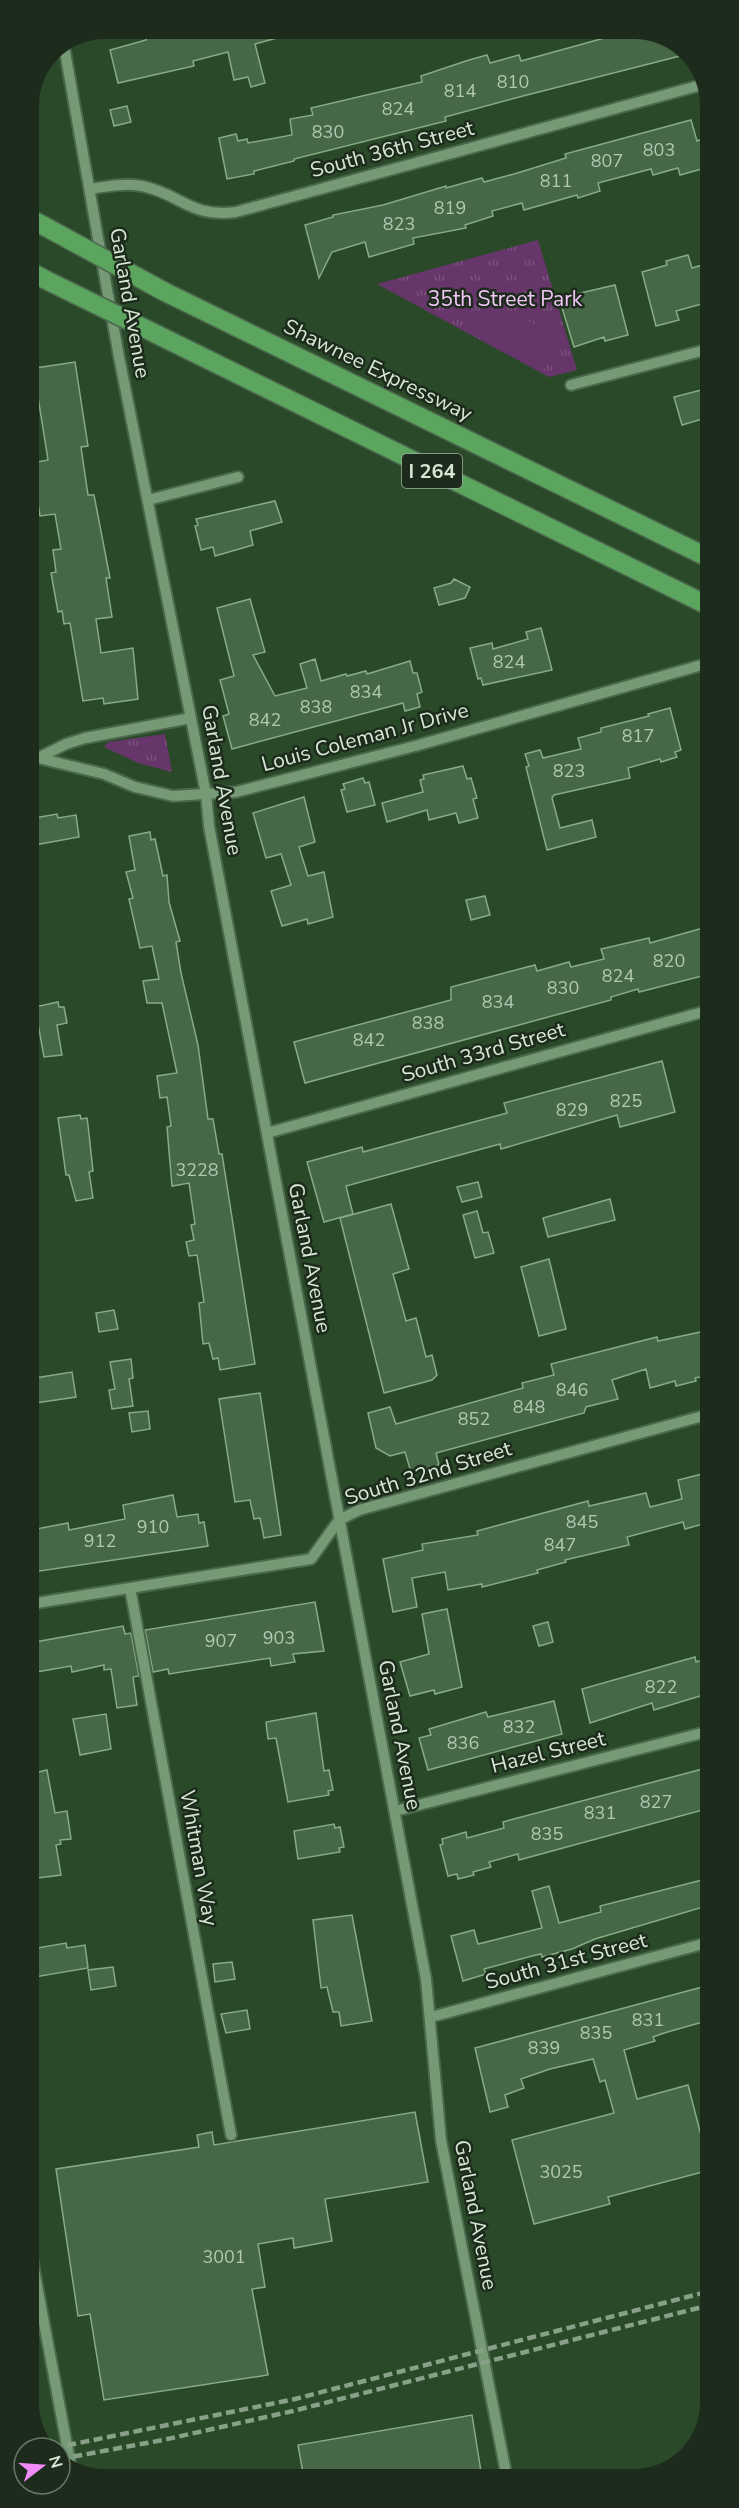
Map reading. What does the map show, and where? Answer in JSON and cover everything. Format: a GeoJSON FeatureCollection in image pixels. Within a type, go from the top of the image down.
{"type":"FeatureCollection","features":[{"type":"Feature","properties":{"kind":"highway","name":"Shawnee Expressway"},"geometry":{"type":"LineString","coordinates":[[39,223],[165,292],[700,554]]}},
{"type":"Feature","properties":{"kind":"highway","name":"I 264"},"geometry":{"type":"LineString","coordinates":[[39,276],[700,602]]}},
{"type":"Feature","properties":{"kind":"street","name":"Garland Avenue"},"geometry":{"type":"LineString","coordinates":[[64,53],[119,357],[206,794],[209,826],[395,1811],[431,2017],[441,2140],[505,2469]]}},
{"type":"Feature","properties":{"kind":"street","name":"South 36th Street"},"geometry":{"type":"LineString","coordinates":[[90,189],[117,185],[142,186],[196,211],[217,214],[236,212],[697,86]]}},
{"type":"Feature","properties":{"kind":"street"},"geometry":{"type":"LineString","coordinates":[[571,385],[700,351]]}},
{"type":"Feature","properties":{"kind":"street"},"geometry":{"type":"LineString","coordinates":[[148,500],[238,477]]}},
{"type":"Feature","properties":{"kind":"street","name":"Louis Coleman Jr Drive"},"geometry":{"type":"LineString","coordinates":[[39,760],[105,774],[135,787],[173,796],[236,792],[700,666]]}},
{"type":"Feature","properties":{"kind":"street"},"geometry":{"type":"LineString","coordinates":[[39,756],[85,738],[191,718]]}},
{"type":"Feature","properties":{"kind":"street","name":"South 33rd Street"},"geometry":{"type":"LineString","coordinates":[[267,1133],[700,1014]]}},
{"type":"Feature","properties":{"kind":"street","name":"South 32nd Street"},"geometry":{"type":"LineString","coordinates":[[39,1603],[311,1559],[339,1520],[369,1507],[700,1417]]}},
{"type":"Feature","properties":{"kind":"street","name":"Whitman Way"},"geometry":{"type":"LineString","coordinates":[[130,1588],[231,2135]]}},
{"type":"Feature","properties":{"kind":"street","name":"Hazel Street"},"geometry":{"type":"LineString","coordinates":[[395,1811],[700,1734]]}},
{"type":"Feature","properties":{"kind":"street","name":"South 31st Street"},"geometry":{"type":"LineString","coordinates":[[431,2017],[700,1945]]}},
{"type":"Feature","properties":{"kind":"street"},"geometry":{"type":"LineString","coordinates":[[39,2296],[65,2436]]}},
{"type":"Feature","properties":{"kind":"green space","name":"35th Street Park"},"geometry":{"type":"Polygon","coordinates":[[[538,240],[577,370],[549,377],[377,284],[538,240]]]}},
{"type":"Feature","properties":{"kind":"green space"},"geometry":{"type":"Polygon","coordinates":[[[485,300],[560,337],[544,369],[469,333],[485,300]]]}},
{"type":"Feature","properties":{"kind":"green space"},"geometry":{"type":"Polygon","coordinates":[[[165,734],[172,772],[138,763],[104,747],[108,742],[165,734]]]}},
{"type":"Feature","properties":{"kind":"building"},"geometry":{"type":"Polygon","coordinates":[[[273,39],[255,44],[265,83],[251,87],[248,77],[234,80],[228,52],[193,61],[194,66],[118,83],[110,50],[146,40],[273,39]]]}},
{"type":"Feature","properties":{"kind":"building"},"geometry":{"type":"Polygon","coordinates":[[[601,39],[651,41],[678,56],[445,117],[446,121],[294,159],[294,161],[254,171],[254,174],[227,179],[219,138],[236,134],[238,141],[247,139],[248,143],[292,135],[290,119],[313,115],[311,108],[422,82],[421,76],[487,55],[490,63],[519,55],[521,61],[601,39]]]}},
{"type":"Feature","properties":{"kind":"building"},"geometry":{"type":"Polygon","coordinates":[[[127,106],[131,122],[114,126],[110,110],[127,106]]]}},
{"type":"Feature","properties":{"kind":"building"},"geometry":{"type":"Polygon","coordinates":[[[691,120],[697,141],[700,140],[700,169],[680,175],[678,168],[653,175],[651,169],[598,183],[600,191],[578,198],[577,195],[524,210],[522,203],[492,211],[493,216],[465,225],[466,228],[413,238],[414,244],[369,257],[365,242],[332,252],[319,278],[305,225],[333,217],[333,215],[383,205],[446,186],[446,188],[482,178],[484,182],[514,174],[566,158],[565,154],[691,120]]]}},
{"type":"Feature","properties":{"kind":"building"},"geometry":{"type":"Polygon","coordinates":[[[688,255],[692,268],[700,266],[700,304],[676,311],[679,320],[656,326],[642,272],[667,265],[666,261],[688,255]]]}},
{"type":"Feature","properties":{"kind":"building"},"geometry":{"type":"Polygon","coordinates":[[[615,285],[628,335],[605,341],[604,337],[574,347],[559,298],[615,285]]]}},
{"type":"Feature","properties":{"kind":"building"},"geometry":{"type":"Polygon","coordinates":[[[75,362],[88,446],[81,447],[88,495],[94,495],[110,578],[106,578],[112,617],[96,619],[101,653],[133,648],[138,699],[104,704],[103,698],[83,701],[70,623],[64,624],[62,611],[58,612],[51,573],[56,572],[53,550],[61,549],[55,514],[40,516],[39,509],[39,462],[48,460],[39,404],[39,367],[75,362]]]}},
{"type":"Feature","properties":{"kind":"building"},"geometry":{"type":"Polygon","coordinates":[[[700,390],[700,420],[682,425],[674,397],[700,390]]]}},
{"type":"Feature","properties":{"kind":"building"},"geometry":{"type":"Polygon","coordinates":[[[275,501],[282,522],[250,531],[253,545],[215,556],[213,547],[201,550],[195,526],[198,525],[196,519],[275,501]]]}},
{"type":"Feature","properties":{"kind":"building"},"geometry":{"type":"Polygon","coordinates":[[[454,579],[470,587],[465,598],[439,605],[434,588],[451,583],[454,579]]]}},
{"type":"Feature","properties":{"kind":"building"},"geometry":{"type":"Polygon","coordinates":[[[250,599],[265,652],[253,655],[275,696],[307,688],[300,664],[315,659],[321,681],[346,674],[347,676],[366,671],[367,674],[410,661],[413,673],[417,673],[422,692],[417,694],[420,707],[405,711],[403,703],[232,749],[223,716],[229,714],[220,680],[234,676],[217,608],[250,599]]]}},
{"type":"Feature","properties":{"kind":"building"},"geometry":{"type":"Polygon","coordinates":[[[541,628],[552,670],[483,685],[481,678],[478,679],[470,648],[492,643],[493,649],[528,639],[526,632],[541,628]]]}},
{"type":"Feature","properties":{"kind":"building"},"geometry":{"type":"Polygon","coordinates":[[[670,708],[681,750],[675,752],[677,757],[628,768],[630,778],[554,795],[552,798],[560,828],[592,820],[596,837],[547,850],[526,767],[529,766],[525,754],[540,750],[543,758],[581,749],[578,738],[601,732],[601,728],[649,716],[648,714],[670,708]]]}},
{"type":"Feature","properties":{"kind":"building"},"geometry":{"type":"Polygon","coordinates":[[[463,766],[467,779],[471,778],[477,798],[473,799],[478,818],[459,823],[456,813],[429,820],[427,810],[387,822],[382,803],[423,792],[420,780],[424,779],[423,775],[463,766]]]}},
{"type":"Feature","properties":{"kind":"building"},"geometry":{"type":"Polygon","coordinates":[[[363,778],[365,783],[369,782],[375,805],[347,812],[341,790],[345,789],[343,784],[363,778]]]}},
{"type":"Feature","properties":{"kind":"building"},"geometry":{"type":"Polygon","coordinates":[[[304,797],[315,842],[299,847],[308,876],[324,872],[333,917],[308,924],[307,919],[282,926],[271,891],[291,885],[281,854],[266,858],[253,813],[304,797]]]}},
{"type":"Feature","properties":{"kind":"building"},"geometry":{"type":"Polygon","coordinates":[[[57,814],[58,818],[76,815],[79,837],[39,844],[39,817],[57,814]]]}},
{"type":"Feature","properties":{"kind":"building"},"geometry":{"type":"Polygon","coordinates":[[[150,832],[151,840],[155,839],[163,876],[167,875],[169,902],[180,941],[176,942],[198,1045],[208,1119],[213,1119],[219,1154],[222,1154],[255,1364],[220,1370],[218,1358],[213,1359],[209,1343],[203,1344],[199,1303],[204,1302],[197,1255],[189,1256],[186,1242],[194,1240],[191,1225],[195,1224],[189,1183],[172,1186],[167,1127],[171,1126],[167,1097],[160,1098],[157,1076],[177,1073],[162,1003],[147,1003],[143,981],[159,979],[152,946],[140,948],[129,899],[133,898],[126,872],[135,870],[129,836],[150,832]]]}},
{"type":"Feature","properties":{"kind":"building"},"geometry":{"type":"Polygon","coordinates":[[[485,896],[490,915],[471,920],[466,900],[485,896]]]}},
{"type":"Feature","properties":{"kind":"building"},"geometry":{"type":"Polygon","coordinates":[[[700,929],[700,977],[639,992],[638,989],[611,997],[611,1000],[305,1083],[294,1042],[451,1000],[451,987],[535,965],[537,971],[569,962],[571,967],[604,959],[601,949],[649,938],[650,943],[700,929]]]}},
{"type":"Feature","properties":{"kind":"building"},"geometry":{"type":"Polygon","coordinates":[[[58,1002],[59,1007],[64,1007],[67,1023],[57,1025],[62,1055],[44,1057],[39,1029],[39,1006],[58,1002]]]}},
{"type":"Feature","properties":{"kind":"building"},"geometry":{"type":"Polygon","coordinates":[[[662,1061],[675,1112],[620,1127],[617,1115],[501,1149],[500,1144],[346,1186],[353,1214],[324,1222],[307,1162],[362,1147],[363,1152],[507,1113],[504,1103],[662,1061]]]}},
{"type":"Feature","properties":{"kind":"building"},"geometry":{"type":"Polygon","coordinates":[[[80,1115],[81,1119],[87,1118],[93,1171],[89,1172],[93,1198],[76,1201],[69,1175],[66,1175],[58,1118],[80,1115]]]}},
{"type":"Feature","properties":{"kind":"building"},"geometry":{"type":"Polygon","coordinates":[[[478,1182],[482,1197],[462,1202],[457,1187],[478,1182]]]}},
{"type":"Feature","properties":{"kind":"building"},"geometry":{"type":"Polygon","coordinates":[[[610,1199],[615,1220],[548,1237],[543,1218],[610,1199]]]}},
{"type":"Feature","properties":{"kind":"building"},"geometry":{"type":"Polygon","coordinates":[[[391,1204],[409,1269],[393,1274],[406,1321],[416,1318],[426,1357],[432,1355],[437,1375],[432,1380],[384,1393],[340,1218],[391,1204]]]}},
{"type":"Feature","properties":{"kind":"building"},"geometry":{"type":"Polygon","coordinates":[[[477,1211],[483,1233],[488,1232],[494,1253],[475,1258],[463,1215],[477,1211]]]}},
{"type":"Feature","properties":{"kind":"building"},"geometry":{"type":"Polygon","coordinates":[[[549,1259],[566,1329],[539,1336],[521,1267],[549,1259]]]}},
{"type":"Feature","properties":{"kind":"building"},"geometry":{"type":"Polygon","coordinates":[[[114,1310],[118,1329],[99,1332],[96,1313],[114,1310]]]}},
{"type":"Feature","properties":{"kind":"building"},"geometry":{"type":"Polygon","coordinates":[[[700,1332],[700,1377],[695,1378],[696,1381],[676,1386],[675,1381],[650,1388],[646,1369],[612,1380],[618,1399],[586,1407],[584,1413],[436,1453],[439,1465],[411,1472],[405,1452],[390,1456],[376,1448],[368,1413],[390,1407],[396,1424],[523,1388],[522,1383],[554,1375],[551,1364],[657,1337],[658,1341],[700,1332]]]}},
{"type":"Feature","properties":{"kind":"building"},"geometry":{"type":"Polygon","coordinates":[[[131,1359],[133,1378],[129,1379],[133,1406],[112,1409],[109,1390],[115,1389],[110,1362],[131,1359]]]}},
{"type":"Feature","properties":{"kind":"building"},"geometry":{"type":"Polygon","coordinates":[[[72,1372],[76,1397],[39,1403],[39,1377],[72,1372]]]}},
{"type":"Feature","properties":{"kind":"building"},"geometry":{"type":"Polygon","coordinates":[[[260,1393],[281,1535],[264,1538],[260,1518],[254,1519],[250,1500],[235,1502],[219,1399],[260,1393]]]}},
{"type":"Feature","properties":{"kind":"building"},"geometry":{"type":"Polygon","coordinates":[[[148,1411],[150,1429],[132,1432],[129,1413],[148,1411]]]}},
{"type":"Feature","properties":{"kind":"building"},"geometry":{"type":"Polygon","coordinates":[[[700,1474],[700,1525],[685,1529],[683,1522],[627,1537],[629,1545],[565,1560],[566,1562],[537,1570],[538,1573],[482,1587],[482,1584],[448,1590],[445,1572],[412,1578],[417,1607],[393,1612],[383,1559],[423,1550],[422,1544],[478,1535],[477,1531],[588,1501],[589,1506],[646,1493],[650,1507],[682,1499],[678,1480],[700,1474]]]}},
{"type":"Feature","properties":{"kind":"building"},"geometry":{"type":"Polygon","coordinates":[[[173,1495],[177,1517],[198,1514],[199,1523],[204,1522],[208,1546],[39,1571],[39,1528],[68,1523],[69,1530],[125,1519],[123,1505],[173,1495]]]}},
{"type":"Feature","properties":{"kind":"building"},"geometry":{"type":"Polygon","coordinates":[[[315,1602],[324,1651],[293,1654],[295,1662],[271,1666],[270,1658],[169,1674],[168,1669],[153,1672],[145,1630],[315,1602]]]}},
{"type":"Feature","properties":{"kind":"building"},"geometry":{"type":"Polygon","coordinates":[[[447,1609],[462,1687],[435,1694],[434,1690],[410,1696],[400,1662],[429,1654],[422,1614],[447,1609]]]}},
{"type":"Feature","properties":{"kind":"building"},"geometry":{"type":"Polygon","coordinates":[[[548,1622],[553,1642],[539,1646],[533,1626],[548,1622]]]}},
{"type":"Feature","properties":{"kind":"building"},"geometry":{"type":"Polygon","coordinates":[[[123,1626],[125,1634],[131,1633],[139,1676],[133,1677],[137,1705],[117,1708],[111,1669],[104,1670],[104,1665],[72,1672],[71,1666],[39,1671],[39,1641],[123,1626]]]}},
{"type":"Feature","properties":{"kind":"building"},"geometry":{"type":"Polygon","coordinates":[[[695,1657],[696,1662],[700,1661],[700,1696],[654,1710],[652,1703],[590,1723],[582,1689],[695,1657]]]}},
{"type":"Feature","properties":{"kind":"building"},"geometry":{"type":"Polygon","coordinates":[[[554,1701],[562,1734],[428,1770],[419,1738],[431,1735],[429,1729],[486,1712],[488,1717],[554,1701]]]}},
{"type":"Feature","properties":{"kind":"building"},"geometry":{"type":"Polygon","coordinates":[[[316,1713],[324,1771],[329,1770],[333,1790],[328,1791],[329,1795],[288,1802],[276,1738],[268,1739],[266,1722],[316,1713]]]}},
{"type":"Feature","properties":{"kind":"building"},"geometry":{"type":"Polygon","coordinates":[[[106,1714],[111,1749],[80,1755],[73,1719],[106,1714]]]}},
{"type":"Feature","properties":{"kind":"building"},"geometry":{"type":"Polygon","coordinates":[[[47,1770],[55,1813],[67,1811],[71,1839],[60,1840],[61,1844],[56,1845],[61,1875],[39,1878],[39,1772],[47,1770]]]}},
{"type":"Feature","properties":{"kind":"building"},"geometry":{"type":"Polygon","coordinates":[[[700,1770],[700,1811],[519,1860],[518,1854],[489,1862],[491,1867],[473,1872],[474,1875],[458,1879],[457,1874],[448,1876],[440,1845],[443,1844],[442,1839],[466,1832],[467,1838],[504,1828],[503,1822],[700,1770]]]}},
{"type":"Feature","properties":{"kind":"building"},"geometry":{"type":"Polygon","coordinates":[[[334,1824],[335,1828],[340,1827],[344,1847],[339,1848],[340,1852],[298,1859],[294,1831],[334,1824]]]}},
{"type":"Feature","properties":{"kind":"building"},"geometry":{"type":"Polygon","coordinates":[[[700,1881],[700,1908],[595,1939],[572,1949],[542,1957],[541,1954],[532,1956],[484,1969],[486,1974],[463,1981],[451,1936],[474,1930],[478,1944],[542,1928],[532,1891],[549,1886],[559,1923],[601,1912],[600,1906],[700,1881]]]}},
{"type":"Feature","properties":{"kind":"building"},"geometry":{"type":"Polygon","coordinates":[[[352,1915],[372,2021],[341,2026],[339,2012],[333,2012],[327,1987],[321,1988],[313,1920],[352,1915]]]}},
{"type":"Feature","properties":{"kind":"building"},"geometry":{"type":"Polygon","coordinates":[[[66,1943],[67,1948],[85,1945],[88,1968],[39,1976],[39,1948],[66,1943]]]}},
{"type":"Feature","properties":{"kind":"building"},"geometry":{"type":"Polygon","coordinates":[[[232,1962],[235,1979],[215,1982],[213,1964],[232,1962]]]}},
{"type":"Feature","properties":{"kind":"building"},"geometry":{"type":"Polygon","coordinates":[[[113,1967],[116,1986],[91,1990],[88,1970],[113,1967]]]}},
{"type":"Feature","properties":{"kind":"building"},"geometry":{"type":"Polygon","coordinates":[[[700,1988],[700,2023],[664,2033],[653,2037],[655,2041],[624,2050],[637,2099],[688,2085],[700,2131],[700,2173],[608,2197],[610,2204],[534,2224],[512,2140],[614,2113],[605,2080],[600,2082],[593,2059],[550,2069],[521,2079],[524,2088],[505,2095],[508,2107],[490,2112],[475,2048],[700,1988]]]}},
{"type":"Feature","properties":{"kind":"building"},"geometry":{"type":"Polygon","coordinates":[[[247,2010],[250,2029],[226,2033],[221,2014],[247,2010]]]}},
{"type":"Feature","properties":{"kind":"building"},"geometry":{"type":"Polygon","coordinates":[[[415,2112],[428,2182],[325,2199],[332,2241],[294,2248],[293,2238],[258,2244],[265,2287],[252,2289],[268,2375],[104,2400],[90,2314],[78,2316],[56,2169],[199,2147],[197,2135],[212,2132],[214,2145],[415,2112]]]}},
{"type":"Feature","properties":{"kind":"building"},"geometry":{"type":"Polygon","coordinates":[[[472,2415],[481,2469],[302,2469],[298,2445],[472,2415]]]}},
{"type":"Feature","properties":{"kind":"railway"},"geometry":{"type":"LineString","coordinates":[[72,2444],[295,2399],[700,2294]]}},
{"type":"Feature","properties":{"kind":"railway"},"geometry":{"type":"LineString","coordinates":[[72,2457],[163,2440],[293,2411],[700,2308]]}}]}
